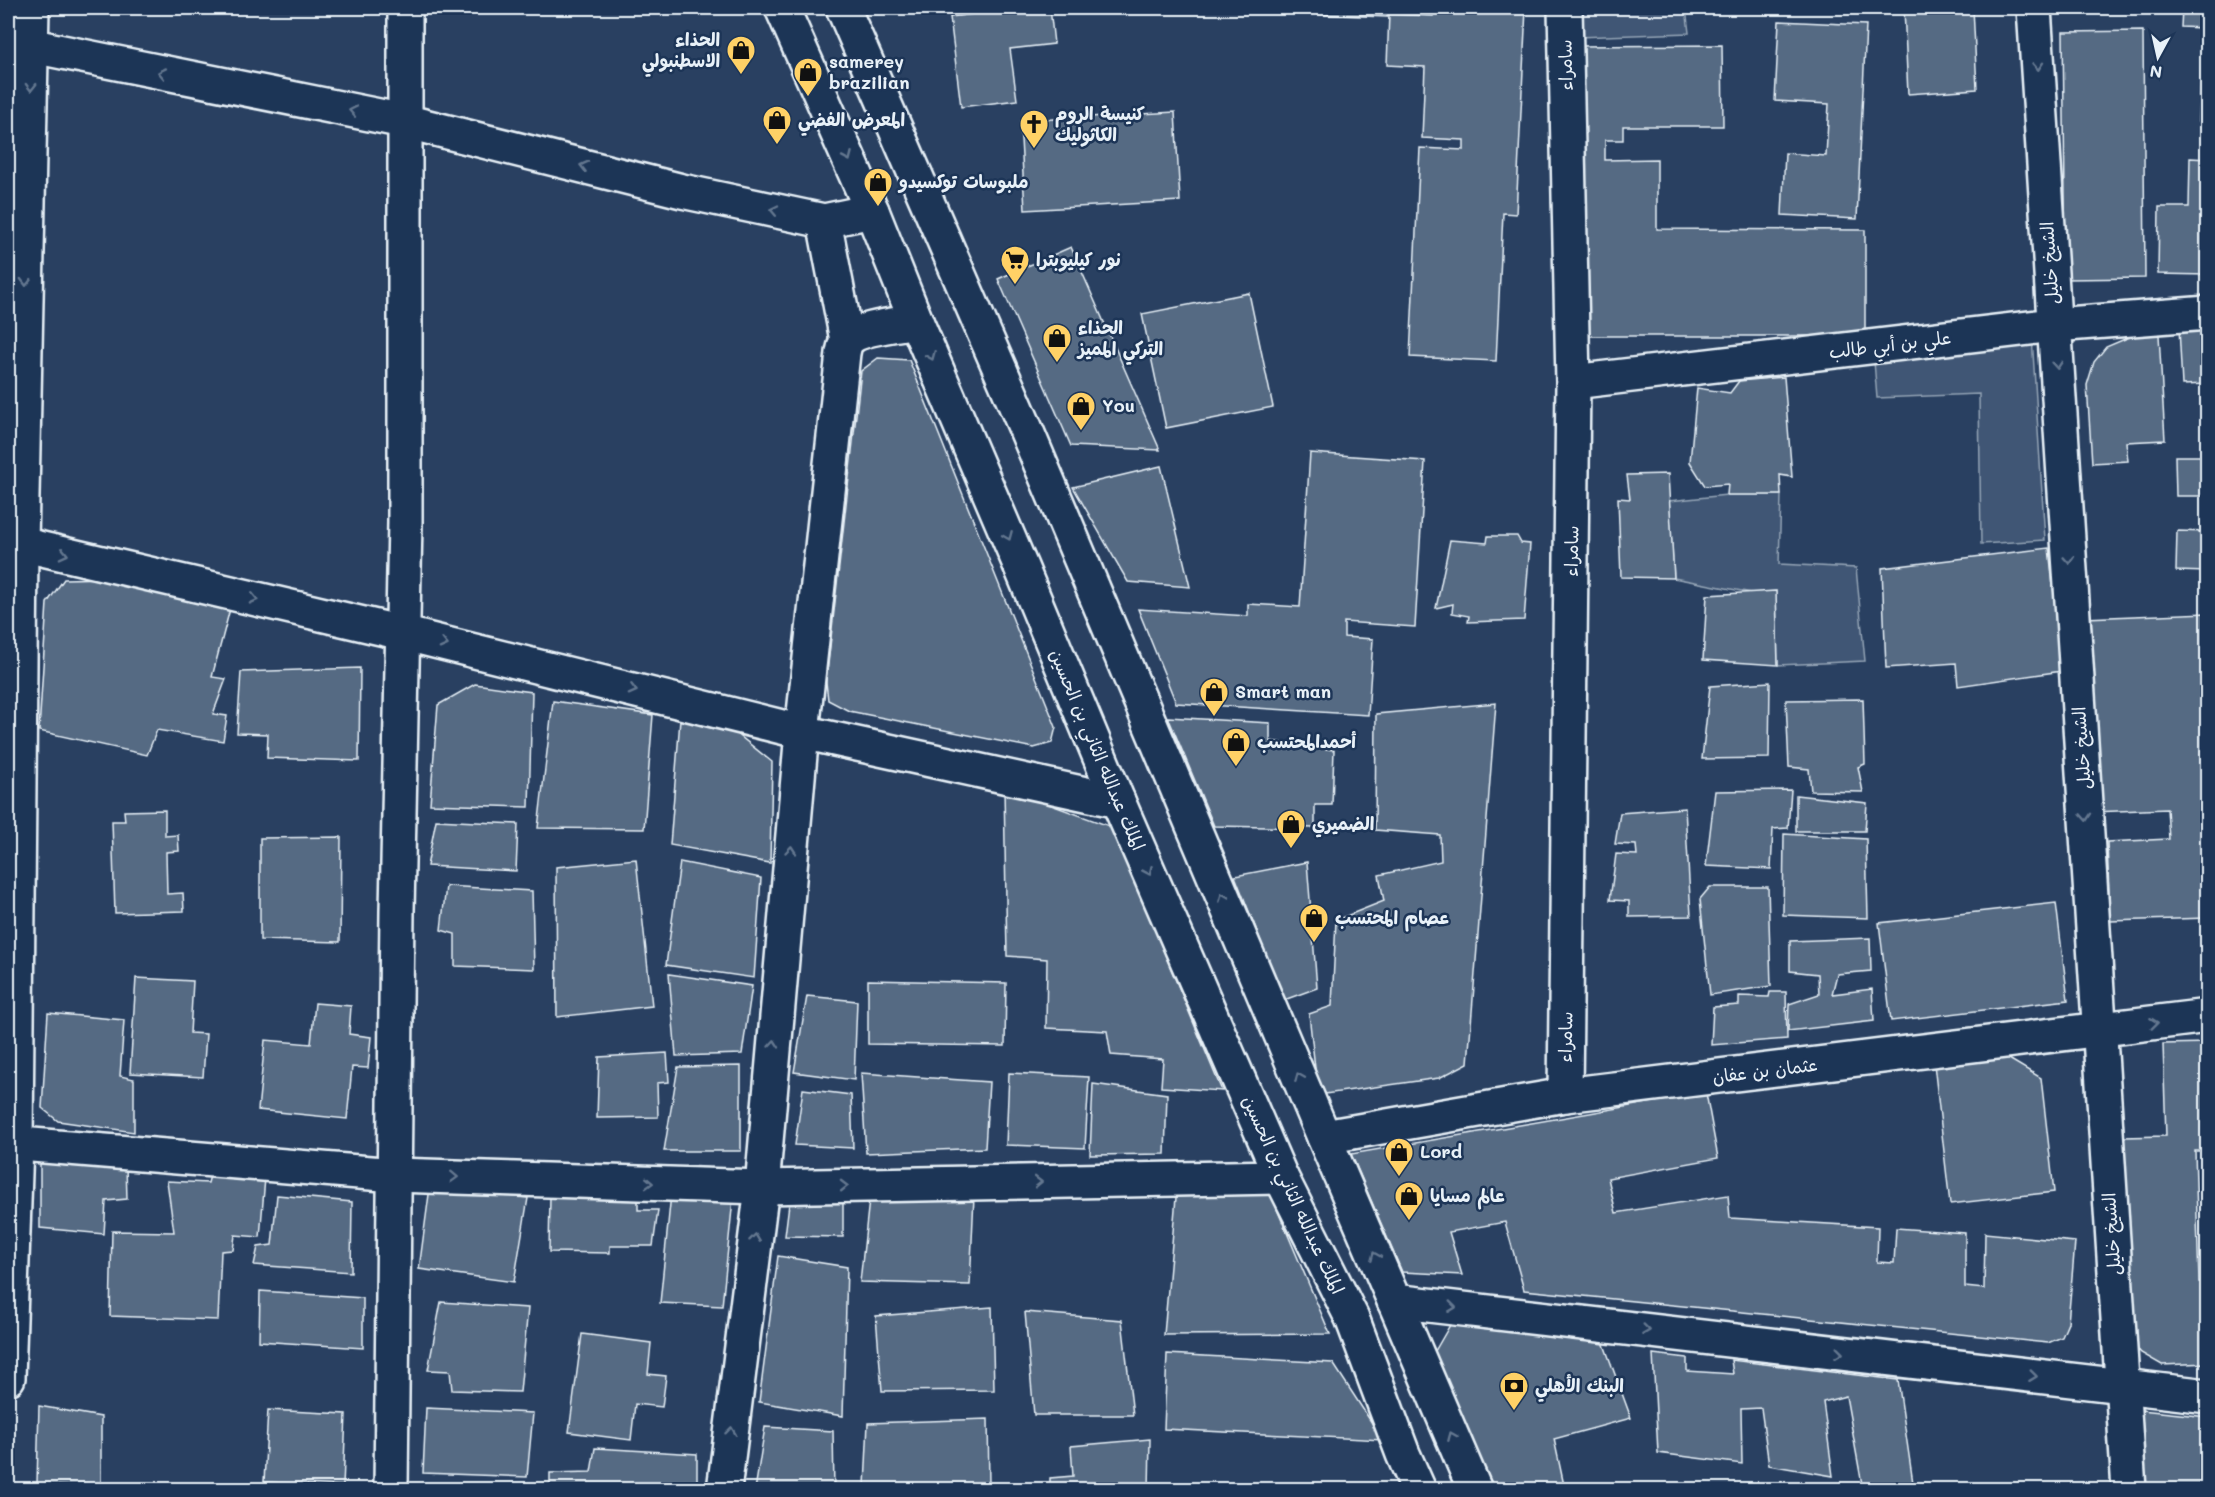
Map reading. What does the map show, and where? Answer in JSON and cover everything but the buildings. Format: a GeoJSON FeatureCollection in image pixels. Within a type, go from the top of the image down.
{"type":"FeatureCollection","features":[{"type":"Feature","properties":{"kind":"street"},"geometry":{"type":"LineString","coordinates":[[8,1378],[12,1144],[14,542],[20,44],[32,8]]}},
{"type":"Feature","properties":{"kind":"street"},"geometry":{"type":"LineString","coordinates":[[391,1490],[405,522],[405,8]]}},
{"type":"Feature","properties":{"kind":"street","name":"الملك عبدالله الثاني بن الحسين"},"geometry":{"type":"LineString","coordinates":[[782,8],[872,210],[916,321],[1118,801],[1281,1177],[1352,1318],[1403,1454],[1419,1490]]}},
{"type":"Feature","properties":{"kind":"street"},"geometry":{"type":"LineString","coordinates":[[843,8],[1030,437],[1475,1490]]}},
{"type":"Feature","properties":{"kind":"street","name":"سامراء"},"geometry":{"type":"LineString","coordinates":[[1565,8],[1574,382],[1565,1095]]}},
{"type":"Feature","properties":{"kind":"street","name":"الشيخ خليل"},"geometry":{"type":"LineString","coordinates":[[2034,8],[2129,1490]]}},
{"type":"Feature","properties":{"kind":"street"},"geometry":{"type":"LineString","coordinates":[[20,44],[404,121],[682,191],[824,221],[872,210]]}},
{"type":"Feature","properties":{"kind":"street"},"geometry":{"type":"LineString","coordinates":[[723,1490],[762,1187],[802,732],[843,352],[848,340],[824,221]]}},
{"type":"Feature","properties":{"kind":"street","name":"علي بن أبي طالب"},"geometry":{"type":"LineString","coordinates":[[1574,382],[2054,325],[2208,313]]}},
{"type":"Feature","properties":{"kind":"street"},"geometry":{"type":"LineString","coordinates":[[848,340],[861,333],[916,321]]}},
{"type":"Feature","properties":{"kind":"street"},"geometry":{"type":"LineString","coordinates":[[14,542],[402,633],[802,732],[1118,801]]}},
{"type":"Feature","properties":{"kind":"street","name":"عثمان بن عفان"},"geometry":{"type":"LineString","coordinates":[[1324,1137],[1565,1095],[2208,1016]]}},
{"type":"Feature","properties":{"kind":"street"},"geometry":{"type":"LineString","coordinates":[[12,1144],[395,1175],[762,1187],[1281,1177]]}},
{"type":"Feature","properties":{"kind":"street"},"geometry":{"type":"LineString","coordinates":[[1394,1300],[2208,1396]]}},
{"type":"Feature","properties":{"kind":"street"},"geometry":{"type":"LineString","coordinates":[[1400,1490],[1403,1454]]}},
{"type":"Feature","properties":{"kind":"shaded area"},"geometry":{"type":"Polygon","coordinates":[[[1578,8],[1686,8],[1689,33],[1577,37],[1578,8]]]}},
{"type":"Feature","properties":{"kind":"shaded area"},"geometry":{"type":"Polygon","coordinates":[[[2032,337],[2045,540],[1981,544],[1979,394],[1877,398],[1874,361],[2032,337]]]}},
{"type":"Feature","properties":{"kind":"shaded area"},"geometry":{"type":"Polygon","coordinates":[[[1727,495],[1781,495],[1779,564],[1856,568],[1865,661],[1778,665],[1776,591],[1752,593],[1674,578],[1669,501],[1727,495]]]}},
{"type":"Feature","properties":{"kind":"place","name":"الحذاء الاسطنبولي"},"geometry":{"type":"Point","coordinates":[741,76]}},
{"type":"Feature","properties":{"kind":"place","name":"samerey brazilian"},"geometry":{"type":"Point","coordinates":[808,98]}},
{"type":"Feature","properties":{"kind":"place","name":"المعرض الفضي"},"geometry":{"type":"Point","coordinates":[777,146]}},
{"type":"Feature","properties":{"kind":"place","name":"كنيسة الروم الكاثوليك"},"geometry":{"type":"Point","coordinates":[1034,150]}},
{"type":"Feature","properties":{"kind":"place","name":"ملبوسات توكسيدو"},"geometry":{"type":"Point","coordinates":[878,208]}},
{"type":"Feature","properties":{"kind":"place","name":"نور كيليوبترا"},"geometry":{"type":"Point","coordinates":[1015,286]}},
{"type":"Feature","properties":{"kind":"place","name":"الحذاء التركي المميز"},"geometry":{"type":"Point","coordinates":[1057,364]}},
{"type":"Feature","properties":{"kind":"place","name":"You"},"geometry":{"type":"Point","coordinates":[1081,432]}},
{"type":"Feature","properties":{"kind":"place","name":"Smart man"},"geometry":{"type":"Point","coordinates":[1214,718]}},
{"type":"Feature","properties":{"kind":"place","name":"أحمدالمحتسب"},"geometry":{"type":"Point","coordinates":[1236,768]}},
{"type":"Feature","properties":{"kind":"place","name":"الضميري"},"geometry":{"type":"Point","coordinates":[1291,850]}},
{"type":"Feature","properties":{"kind":"place","name":"عصام المحتسب"},"geometry":{"type":"Point","coordinates":[1314,944]}},
{"type":"Feature","properties":{"kind":"place","name":"Lord"},"geometry":{"type":"Point","coordinates":[1399,1178]}},
{"type":"Feature","properties":{"kind":"place","name":"عالم مسايا"},"geometry":{"type":"Point","coordinates":[1409,1222]}},
{"type":"Feature","properties":{"kind":"place","name":"البنك الأهلي"},"geometry":{"type":"Point","coordinates":[1514,1412]}}]}
